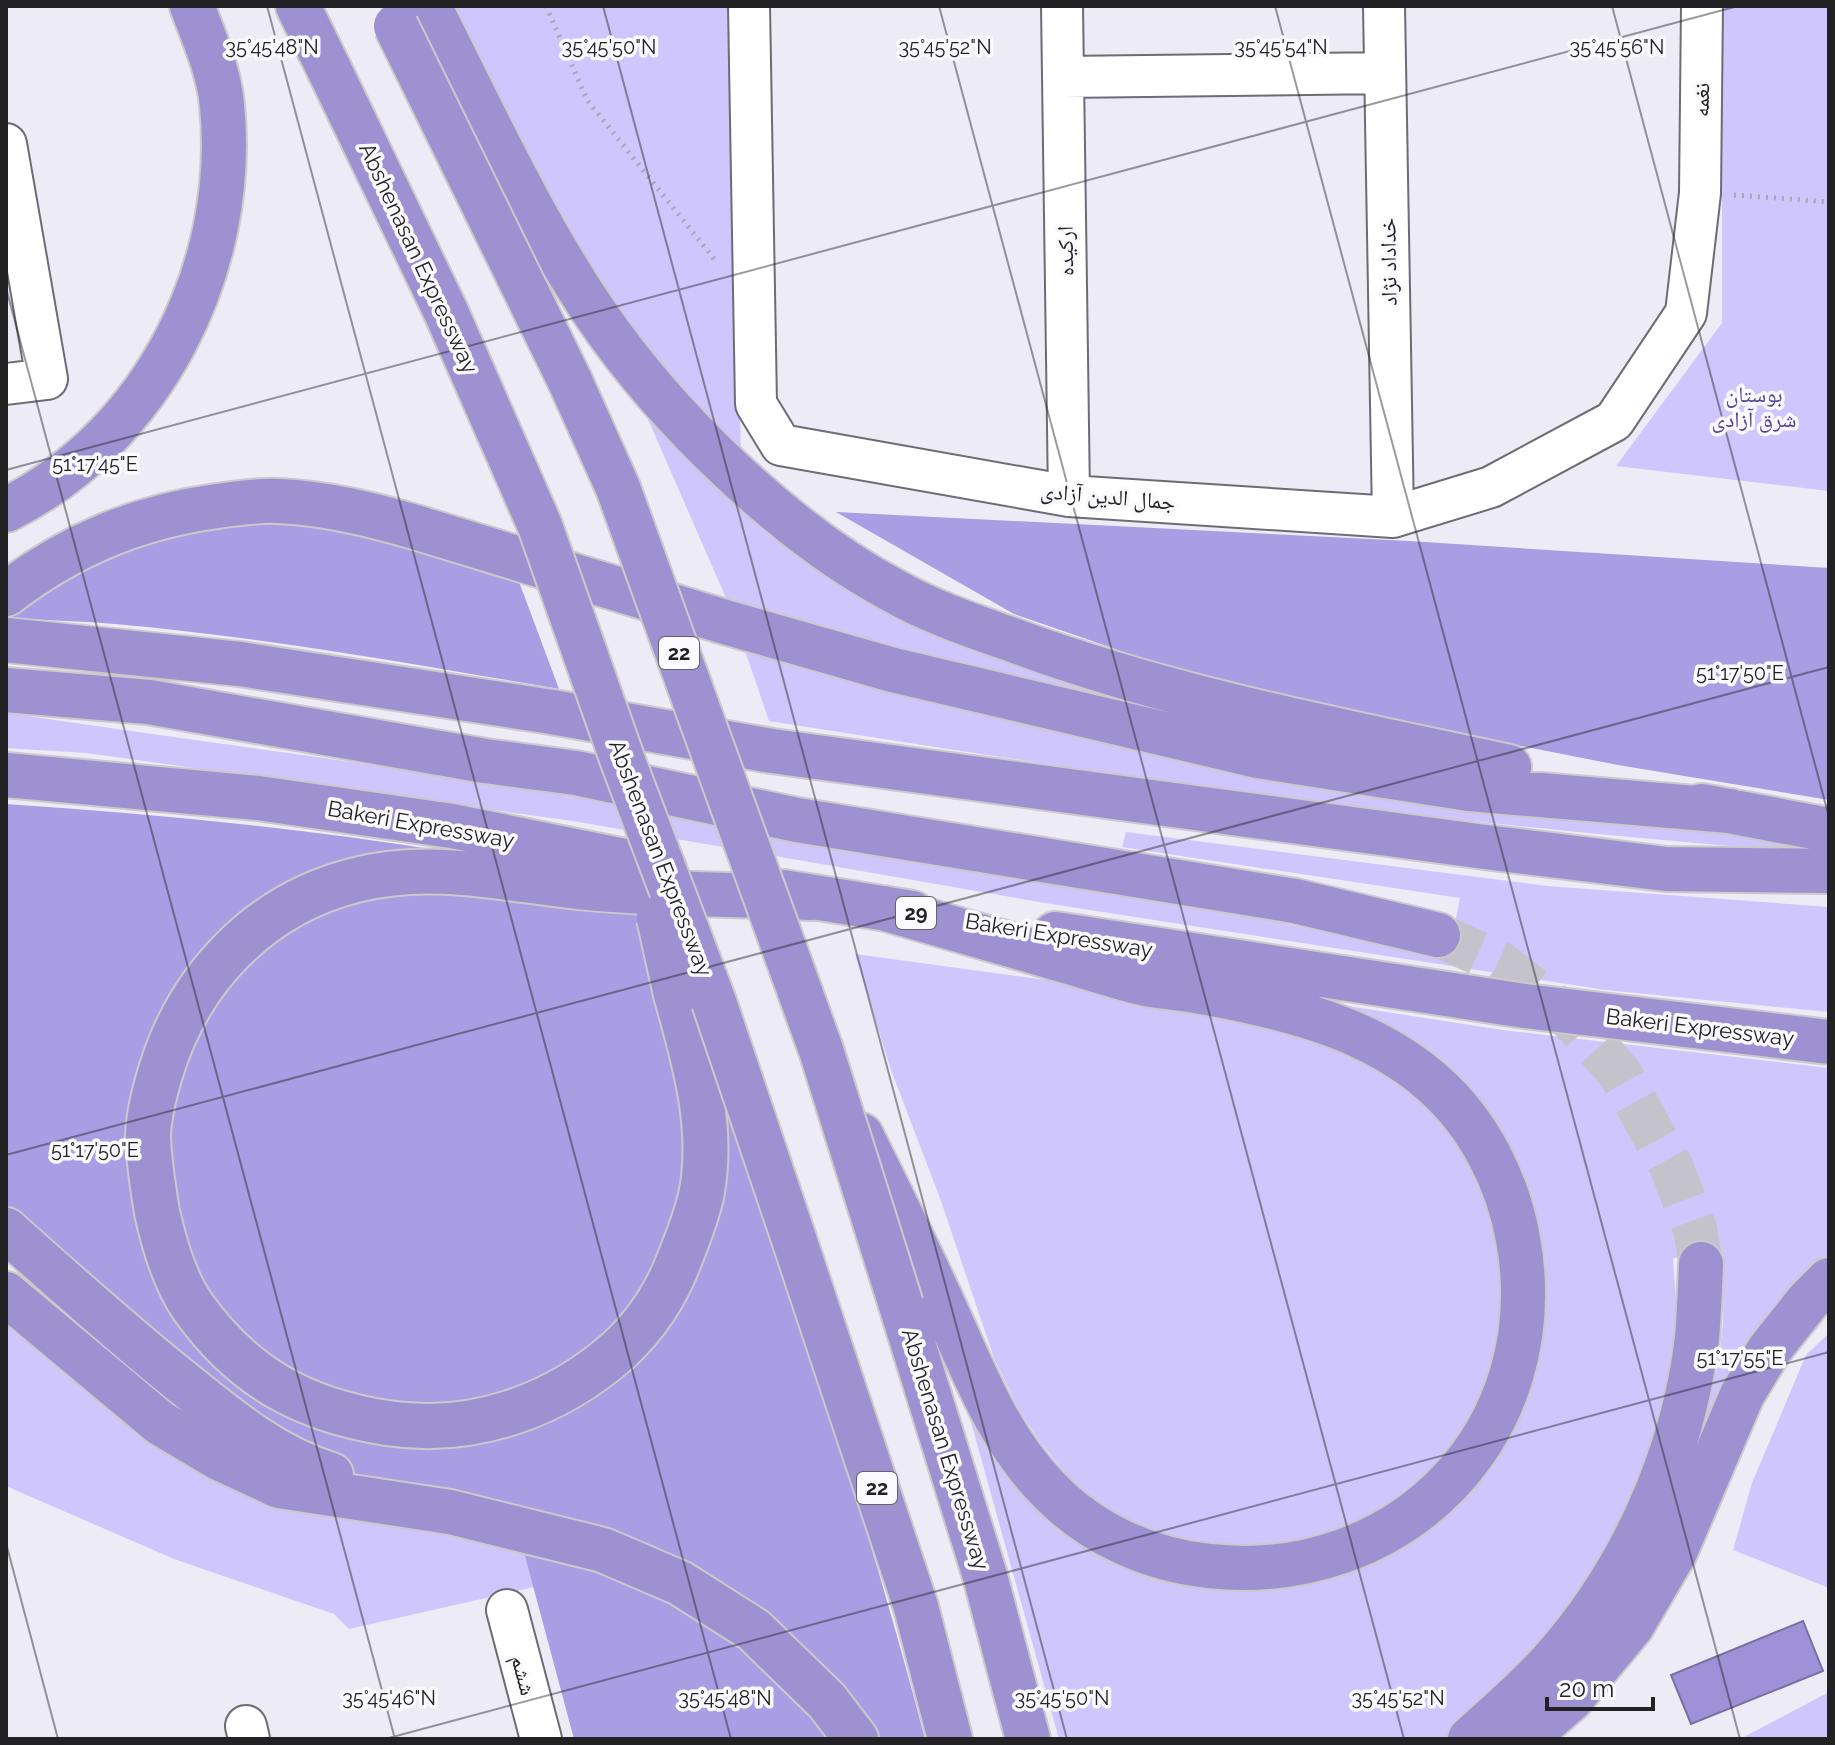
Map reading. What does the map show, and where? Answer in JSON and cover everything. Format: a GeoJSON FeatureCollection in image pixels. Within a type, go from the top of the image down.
{"type":"FeatureCollection","features":[{"type":"Feature","properties":{"kind":"highway"},"geometry":{"type":"LineString","coordinates":[[6,510],[49,486],[106,439],[163,365],[186,321],[200,285],[221,203],[224,156],[222,102],[192,6]]}},
{"type":"Feature","properties":{"kind":"highway","name":"Abshenasan Expressway"},"geometry":{"type":"LineString","coordinates":[[298,6],[446,312],[540,526],[624,764],[714,1002],[916,1607],[950,1739]]}},
{"type":"Feature","properties":{"kind":"highway"},"geometry":{"type":"LineString","coordinates":[[404,13],[520,185],[597,316],[675,411],[753,490],[842,561],[894,592],[944,615],[1067,660],[1192,695],[1377,739],[1829,830]]}},
{"type":"Feature","properties":{"kind":"highway","name":"Abshenasan Expressway"},"geometry":{"type":"LineString","coordinates":[[404,13],[618,488],[821,1050],[985,1576],[1028,1739]]}},
{"type":"Feature","properties":{"kind":"highway"},"geometry":{"type":"LineString","coordinates":[[6,594],[79,547],[117,529],[155,517],[236,503],[276,501],[325,506],[404,524],[893,670],[1258,756],[1469,789],[1730,811]]}},
{"type":"Feature","properties":{"kind":"highway"},"geometry":{"type":"LineString","coordinates":[[6,640],[240,664],[552,712],[772,751],[1485,847],[1666,869],[1829,871]]}},
{"type":"Feature","properties":{"kind":"highway"},"geometry":{"type":"LineString","coordinates":[[6,690],[149,702],[485,761],[576,773],[797,820],[1295,901],[1438,935]]}},
{"type":"Feature","properties":{"kind":"highway"},"geometry":{"type":"LineString","coordinates":[[624,764],[676,994],[695,1060],[702,1108],[702,1192],[673,1277],[649,1318],[602,1365],[560,1392],[499,1417],[455,1427],[414,1427],[351,1418],[320,1409],[285,1392],[258,1374],[226,1348],[191,1304],[172,1266],[152,1183],[148,1135],[154,1096],[182,1017],[200,987],[247,935],[274,915],[332,887],[390,873],[424,870],[579,887],[811,898]]}},
{"type":"Feature","properties":{"kind":"highway","name":"Bakeri Expressway"},"geometry":{"type":"LineString","coordinates":[[6,775],[258,798],[452,826],[811,898],[1525,1006],[1829,1042]]}},
{"type":"Feature","properties":{"kind":"highway"},"geometry":{"type":"LineString","coordinates":[[821,1050],[1000,1426],[1022,1460],[1048,1490],[1096,1528],[1142,1550],[1192,1565],[1243,1570],[1297,1566],[1365,1543],[1416,1512],[1457,1473],[1488,1429],[1511,1376],[1524,1314],[1519,1245],[1513,1213],[1482,1143],[1458,1108],[1433,1083],[1393,1054],[1328,1023],[1235,998],[1145,983],[883,908]]}},
{"type":"Feature","properties":{"kind":"highway"},"geometry":{"type":"LineString","coordinates":[[6,1230],[120,1332],[240,1429],[302,1466],[450,1512],[603,1550],[680,1583],[754,1630],[827,1701],[856,1739]]}},
{"type":"Feature","properties":{"kind":"highway"},"geometry":{"type":"LineString","coordinates":[[1470,1739],[1550,1664],[1585,1621],[1618,1572],[1654,1499],[1683,1411],[1697,1339],[1701,1264]]}},
{"type":"Feature","properties":{"kind":"highway"},"geometry":{"type":"LineString","coordinates":[[1525,1739],[1571,1699],[1631,1627],[1675,1552],[1742,1395],[1769,1350],[1829,1280]]}},
{"type":"Feature","properties":{"kind":"highway"},"geometry":{"type":"LineString","coordinates":[[6,1294],[160,1423],[219,1458],[279,1486],[450,1512]]}},
{"type":"Feature","properties":{"kind":"street","name":"جمال الدین آزادی"},"geometry":{"type":"LineString","coordinates":[[749,6],[756,404],[781,445],[1069,496],[1393,517],[1491,487],[1614,421],[1686,313],[1700,193]]}},
{"type":"Feature","properties":{"kind":"street","name":"ارکیده"},"geometry":{"type":"LineString","coordinates":[[1062,6],[1069,496]]}},
{"type":"Feature","properties":{"kind":"street","name":"خداداد نژاد"},"geometry":{"type":"LineString","coordinates":[[1384,6],[1393,517]]}},
{"type":"Feature","properties":{"kind":"street","name":"نغمه"},"geometry":{"type":"LineString","coordinates":[[1700,193],[1702,6]]}},
{"type":"Feature","properties":{"kind":"street"},"geometry":{"type":"LineString","coordinates":[[1063,77],[1385,73]]}},
{"type":"Feature","properties":{"kind":"street"},"geometry":{"type":"LineString","coordinates":[[6,144],[47,379],[6,384]]}},
{"type":"Feature","properties":{"kind":"street","name":"ششم"},"geometry":{"type":"LineString","coordinates":[[507,1610],[541,1739]]}},
{"type":"Feature","properties":{"kind":"path"},"geometry":{"type":"LineString","coordinates":[[546,6],[587,100],[721,267],[754,294]]}},
{"type":"Feature","properties":{"kind":"path"},"geometry":{"type":"LineString","coordinates":[[1700,193],[1829,202]]}},
{"type":"Feature","properties":{"kind":"green space"},"geometry":{"type":"Polygon","coordinates":[[[442,6],[732,6],[741,464],[633,343],[442,6]]]}},
{"type":"Feature","properties":{"kind":"green space","name":"بوستان شرق آزادی"},"geometry":{"type":"Polygon","coordinates":[[[1722,6],[1829,6],[1829,491],[1616,466],[1722,323],[1722,6]]]}},
{"type":"Feature","properties":{"kind":"green space"},"geometry":{"type":"Polygon","coordinates":[[[647,417],[808,557],[1399,766],[733,614],[647,417]]]}},
{"type":"Feature","properties":{"kind":"green space"},"geometry":{"type":"Polygon","coordinates":[[[741,639],[1795,839],[1829,854],[1588,833],[1359,808],[769,721],[741,639]]]}},
{"type":"Feature","properties":{"kind":"green space"},"geometry":{"type":"Polygon","coordinates":[[[6,713],[783,828],[1101,887],[1448,958],[1460,898],[1122,847],[1126,832],[1547,886],[1829,907],[1829,1012],[1606,990],[1045,903],[573,821],[87,753],[6,748],[6,713]]]}},
{"type":"Feature","properties":{"kind":"green space"},"geometry":{"type":"Polygon","coordinates":[[[855,954],[1230,1005],[1301,1027],[1427,1097],[1495,1197],[1511,1300],[1471,1433],[1372,1525],[1214,1556],[1106,1515],[1070,1479],[1041,1443],[1019,1410],[994,1358],[940,1198],[891,1070],[855,954]]]}},
{"type":"Feature","properties":{"kind":"green space"},"geometry":{"type":"Polygon","coordinates":[[[1142,974],[1502,1030],[1829,1068],[1829,1262],[1767,1329],[1737,1373],[1716,1415],[1658,1555],[1624,1614],[1558,1695],[1507,1739],[1490,1739],[1565,1667],[1599,1626],[1649,1551],[1680,1480],[1718,1367],[1723,1323],[1724,1255],[1673,1258],[1675,1325],[1653,1443],[1628,1516],[1592,1585],[1535,1660],[1448,1739],[1059,1739],[956,1368],[977,1414],[1004,1459],[1037,1499],[1076,1532],[1137,1564],[1201,1581],[1266,1583],[1330,1571],[1389,1546],[1442,1508],[1486,1458],[1520,1398],[1534,1349],[1537,1323],[1533,1245],[1521,1196],[1497,1142],[1463,1096],[1442,1075],[1396,1040],[1347,1016],[1142,974]]]}},
{"type":"Feature","properties":{"kind":"green space"},"geometry":{"type":"Polygon","coordinates":[[[6,1312],[173,1454],[521,1541],[534,1587],[349,1629],[334,1614],[174,1559],[6,1486],[6,1312]]]}},
{"type":"Feature","properties":{"kind":"green space"},"geometry":{"type":"Polygon","coordinates":[[[1829,1333],[1829,1588],[1733,1550],[1752,1483],[1806,1355],[1829,1333]]]}},
{"type":"Feature","properties":{"kind":"green space"},"geometry":{"type":"Polygon","coordinates":[[[1829,1692],[1829,1739],[1740,1739],[1829,1692]]]}},
{"type":"Feature","properties":{"kind":"shaded area"},"geometry":{"type":"Polygon","coordinates":[[[836,512],[1409,541],[1829,568],[1829,800],[1618,765],[1353,713],[1179,671],[1014,614],[836,512]]]}},
{"type":"Feature","properties":{"kind":"shaded area"},"geometry":{"type":"Polygon","coordinates":[[[305,518],[515,571],[559,689],[227,636],[115,624],[6,618],[6,612],[144,532],[305,518]]]}},
{"type":"Feature","properties":{"kind":"shaded area"},"geometry":{"type":"Polygon","coordinates":[[[6,804],[228,823],[450,852],[342,868],[147,1059],[200,1337],[452,1443],[680,1298],[691,1004],[845,1461],[925,1739],[871,1739],[774,1632],[293,1450],[6,1213],[6,804]]]}},
{"type":"Feature","properties":{"kind":"shaded area"},"geometry":{"type":"Polygon","coordinates":[[[391,883],[635,905],[667,1002],[691,1102],[675,1242],[613,1338],[529,1393],[413,1413],[298,1384],[215,1311],[170,1209],[168,1101],[196,1023],[258,942],[391,883]]]}},
{"type":"Feature","properties":{"kind":"shaded area"},"geometry":{"type":"Polygon","coordinates":[[[521,1541],[594,1561],[730,1633],[839,1739],[574,1739],[521,1541]]]}},
{"type":"Feature","properties":{"kind":"shaded area"},"geometry":{"type":"Polygon","coordinates":[[[1803,1621],[1823,1671],[1691,1724],[1671,1675],[1803,1621]]]}},
{"type":"Feature","properties":{"kind":"tunnel"},"geometry":{"type":"LineString","coordinates":[[1438,935],[1500,963],[1570,1018],[1619,1072],[1672,1168],[1695,1229],[1701,1264]]}}]}
